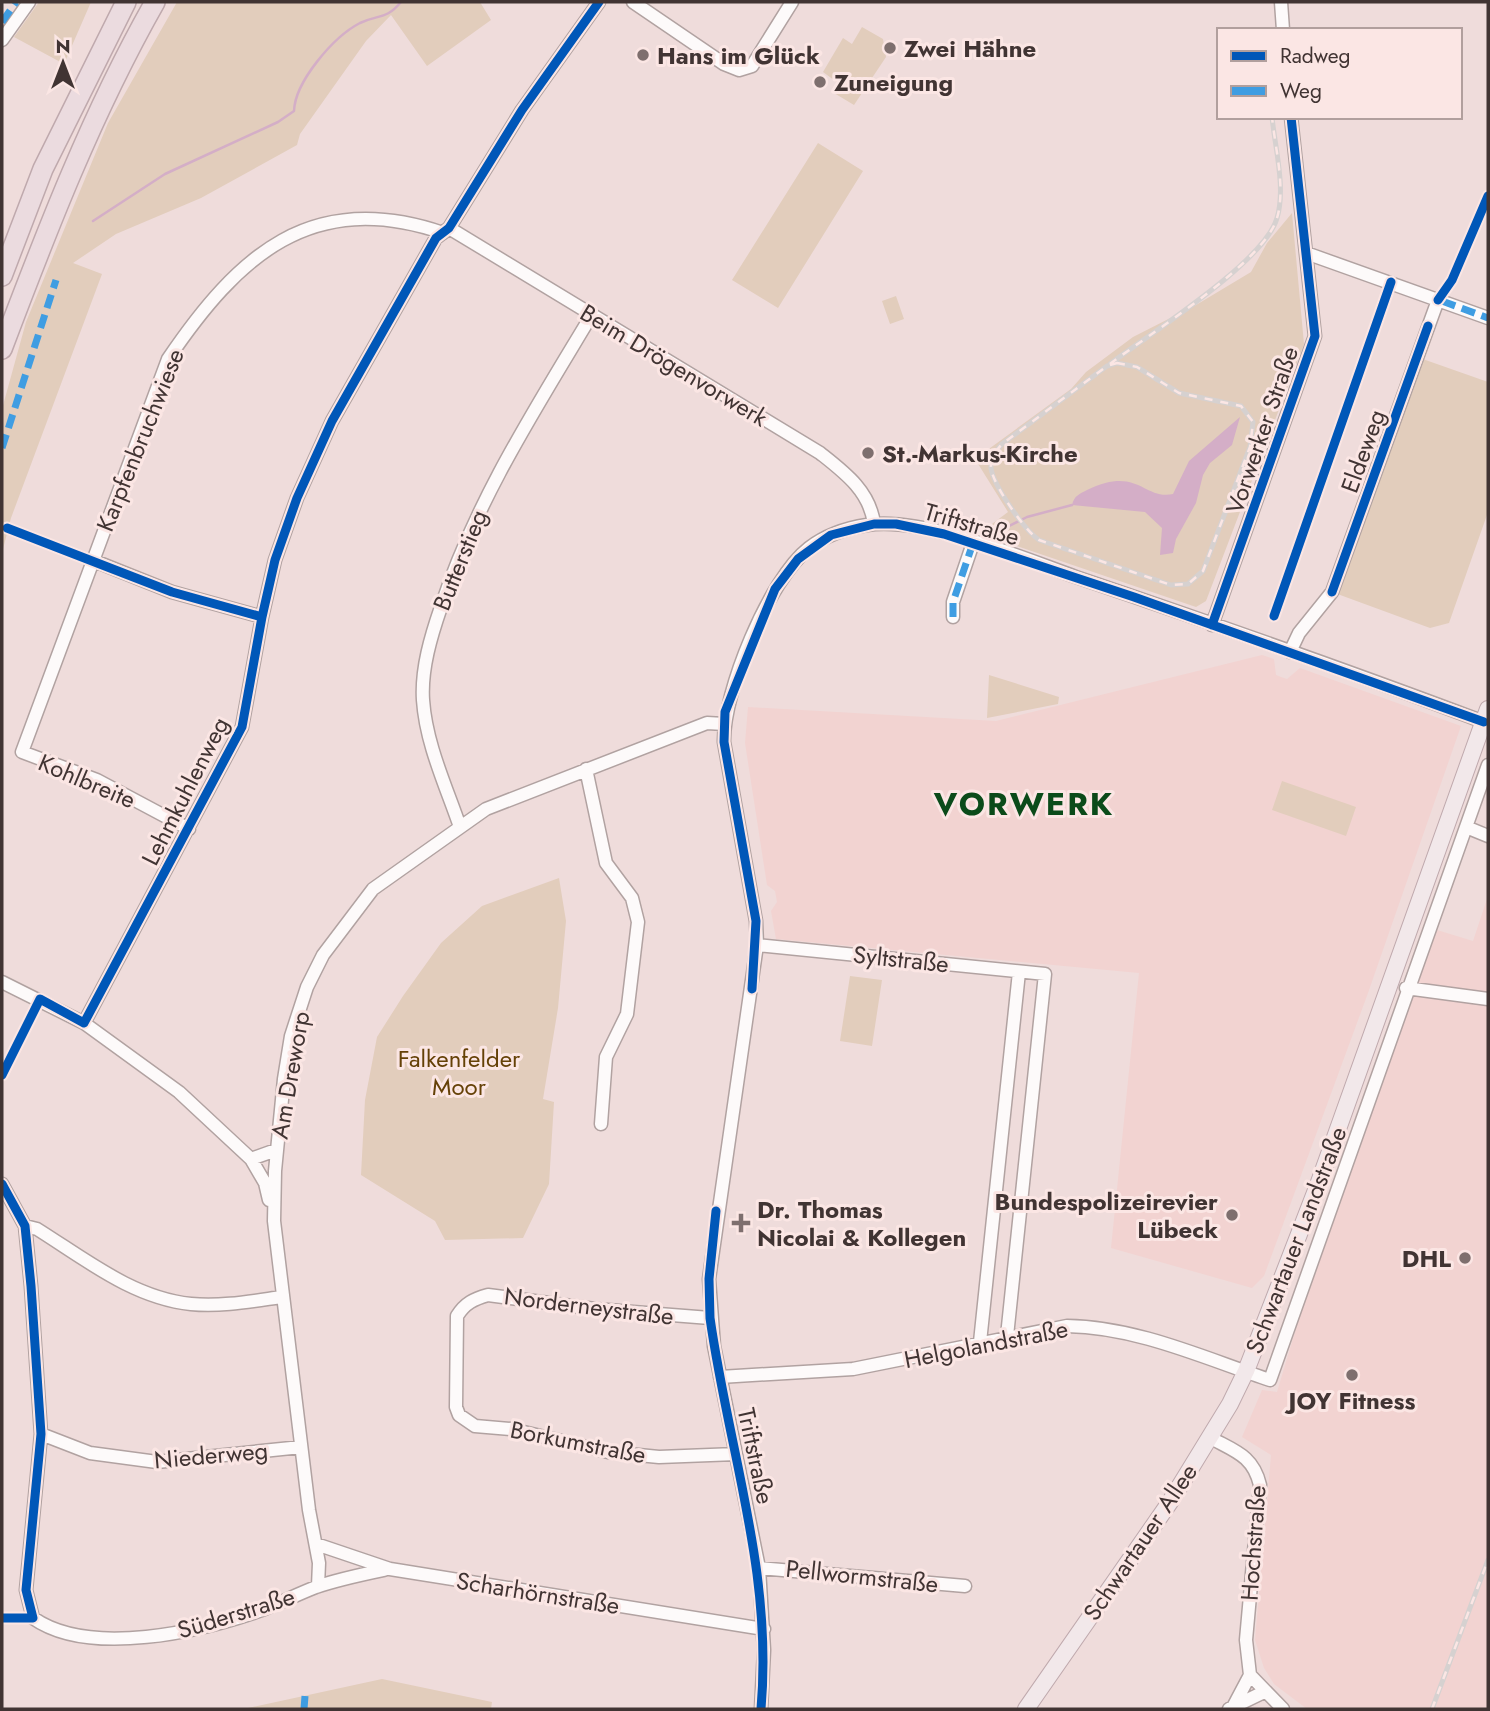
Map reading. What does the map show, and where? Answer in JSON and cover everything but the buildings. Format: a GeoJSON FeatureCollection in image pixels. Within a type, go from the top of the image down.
{"type":"FeatureCollection","features":[{"type":"Feature","properties":{"kind":"highway"},"geometry":{"type":"LineString","coordinates":[[2,276],[43,169],[126,2]]}},
{"type":"Feature","properties":{"kind":"highway"},"geometry":{"type":"LineString","coordinates":[[2,349],[81,146],[155,2]]}},
{"type":"Feature","properties":{"kind":"main road","name":"Schwartauer Landstraße"},"geometry":{"type":"LineString","coordinates":[[1246,1371],[1322,1172],[1486,716]]}},
{"type":"Feature","properties":{"kind":"main road","name":"Schwartauer Allee"},"geometry":{"type":"LineString","coordinates":[[1026,1709],[1170,1502],[1246,1371]]}},
{"type":"Feature","properties":{"kind":"street"},"geometry":{"type":"LineString","coordinates":[[2,40],[29,2]]}},
{"type":"Feature","properties":{"kind":"street","name":"Lehmkuhlenweg"},"geometry":{"type":"LineString","coordinates":[[85,1023],[242,727],[275,560],[297,498],[332,421],[436,238],[446,231],[522,110],[599,2]]}},
{"type":"Feature","properties":{"kind":"street"},"geometry":{"type":"LineString","coordinates":[[632,2],[724,64],[739,70],[752,66],[792,2]]}},
{"type":"Feature","properties":{"kind":"street"},"geometry":{"type":"LineString","coordinates":[[1281,2],[1283,28]]}},
{"type":"Feature","properties":{"kind":"street","name":"Vorwerker Straße"},"geometry":{"type":"LineString","coordinates":[[1212,625],[1311,354],[1315,336],[1291,119]]}},
{"type":"Feature","properties":{"kind":"street","name":"Karpfenbruchwiese"},"geometry":{"type":"LineString","coordinates":[[22,752],[168,359],[198,316],[235,274],[279,242],[299,232],[334,222],[367,218],[446,231]]}},
{"type":"Feature","properties":{"kind":"street","name":"Beim Drögenvorwerk"},"geometry":{"type":"LineString","coordinates":[[446,231],[820,453],[854,482],[869,500],[874,524]]}},
{"type":"Feature","properties":{"kind":"street"},"geometry":{"type":"LineString","coordinates":[[1306,253],[1488,318]]}},
{"type":"Feature","properties":{"kind":"street","name":"Eldeweg"},"geometry":{"type":"LineString","coordinates":[[1290,652],[1299,633],[1332,592],[1429,323],[1440,300]]}},
{"type":"Feature","properties":{"kind":"street","name":"Butterstieg"},"geometry":{"type":"LineString","coordinates":[[460,827],[425,723],[424,674],[431,643],[457,563],[494,478],[591,316]]}},
{"type":"Feature","properties":{"kind":"street","name":"Triftstraße"},"geometry":{"type":"LineString","coordinates":[[761,1709],[764,1629],[759,1568],[720,1377],[710,1318],[709,1279],[716,1212],[757,945],[756,920],[724,742],[724,724],[729,698],[760,623],[775,589],[791,567],[810,548],[831,535],[874,524],[920,528],[973,543],[1486,716]]}},
{"type":"Feature","properties":{"kind":"street"},"geometry":{"type":"LineString","coordinates":[[953,617],[953,602],[973,543]]}},
{"type":"Feature","properties":{"kind":"street"},"geometry":{"type":"LineString","coordinates":[[92,560],[172,592],[262,617]]}},
{"type":"Feature","properties":{"kind":"street","name":"Am Dreworp"},"geometry":{"type":"LineString","coordinates":[[318,1587],[319,1563],[274,1221],[276,1150],[291,1036],[307,987],[323,955],[373,889],[486,809],[707,723],[724,724]]}},
{"type":"Feature","properties":{"kind":"street","name":"Kohlbreite"},"geometry":{"type":"LineString","coordinates":[[22,752],[97,780],[188,829]]}},
{"type":"Feature","properties":{"kind":"street","name":"Schwartauer Landstraße"},"geometry":{"type":"LineString","coordinates":[[1246,1371],[1270,1380],[1278,1360],[1406,988],[1488,765]]}},
{"type":"Feature","properties":{"kind":"street"},"geometry":{"type":"LineString","coordinates":[[586,769],[606,863],[632,898],[638,922],[627,1014],[606,1057],[601,1124]]}},
{"type":"Feature","properties":{"kind":"street"},"geometry":{"type":"LineString","coordinates":[[1466,827],[1488,836]]}},
{"type":"Feature","properties":{"kind":"street","name":"Syltstraße"},"geometry":{"type":"LineString","coordinates":[[757,945],[1045,974],[1030,1110]]}},
{"type":"Feature","properties":{"kind":"street"},"geometry":{"type":"LineString","coordinates":[[981,1342],[1019,972]]}},
{"type":"Feature","properties":{"kind":"street"},"geometry":{"type":"LineString","coordinates":[[2,982],[85,1023],[179,1091],[251,1160],[265,1183],[274,1221]]}},
{"type":"Feature","properties":{"kind":"street"},"geometry":{"type":"LineString","coordinates":[[1406,988],[1488,999]]}},
{"type":"Feature","properties":{"kind":"street"},"geometry":{"type":"LineString","coordinates":[[1005,1108],[1030,1110],[1007,1336]]}},
{"type":"Feature","properties":{"kind":"street"},"geometry":{"type":"LineString","coordinates":[[251,1160],[276,1150]]}},
{"type":"Feature","properties":{"kind":"street"},"geometry":{"type":"LineString","coordinates":[[2,1184],[25,1226],[41,1434]]}},
{"type":"Feature","properties":{"kind":"street"},"geometry":{"type":"LineString","coordinates":[[993,1223],[1019,1225]]}},
{"type":"Feature","properties":{"kind":"street"},"geometry":{"type":"LineString","coordinates":[[25,1226],[37,1229],[142,1292],[169,1300],[223,1304],[282,1297]]}},
{"type":"Feature","properties":{"kind":"street","name":"Norderneystraße"},"geometry":{"type":"LineString","coordinates":[[465,1420],[456,1407],[455,1329],[462,1307],[475,1298],[488,1295],[595,1309],[710,1318]]}},
{"type":"Feature","properties":{"kind":"street","name":"Helgolandstraße"},"geometry":{"type":"LineString","coordinates":[[720,1377],[853,1369],[1067,1326],[1093,1326],[1140,1336],[1246,1371]]}},
{"type":"Feature","properties":{"kind":"street","name":"Borkumstraße"},"geometry":{"type":"LineString","coordinates":[[465,1420],[475,1426],[511,1429],[634,1456],[736,1454]]}},
{"type":"Feature","properties":{"kind":"street","name":"Niederweg"},"geometry":{"type":"LineString","coordinates":[[41,1434],[90,1452],[158,1462],[302,1447]]}},
{"type":"Feature","properties":{"kind":"street","name":"Süderstraße"},"geometry":{"type":"LineString","coordinates":[[41,1434],[26,1590],[33,1618],[40,1623],[85,1635],[116,1638],[164,1634],[222,1622],[318,1587],[388,1569]]}},
{"type":"Feature","properties":{"kind":"street","name":"Hochstraße"},"geometry":{"type":"LineString","coordinates":[[1209,1437],[1250,1461],[1256,1469],[1260,1485],[1246,1640],[1250,1675]]}},
{"type":"Feature","properties":{"kind":"street","name":"Scharhörnstraße"},"geometry":{"type":"LineString","coordinates":[[316,1544],[388,1569],[764,1629]]}},
{"type":"Feature","properties":{"kind":"street","name":"Pellwormstraße"},"geometry":{"type":"LineString","coordinates":[[759,1568],[965,1586]]}},
{"type":"Feature","properties":{"kind":"street"},"geometry":{"type":"LineString","coordinates":[[1231,1708],[1250,1675],[1283,1709]]}},
{"type":"Feature","properties":{"kind":"street"},"geometry":{"type":"LineString","coordinates":[[1231,1708],[1264,1692]]}},
{"type":"Feature","properties":{"kind":"shaded area"},"geometry":{"type":"Polygon","coordinates":[[[1240,417],[1232,445],[1210,463],[1203,475],[1196,503],[1176,539],[1173,553],[1160,555],[1162,528],[1145,512],[1072,505],[1082,493],[1104,483],[1118,481],[1129,482],[1163,495],[1173,494],[1189,461],[1240,417]]]}},
{"type":"Feature","properties":{"kind":"shaded area"},"geometry":{"type":"Polygon","coordinates":[[[1262,655],[1274,659],[1276,675],[1281,677],[1287,679],[1300,668],[1461,726],[1368,993],[1264,1276],[1252,1288],[1111,1248],[1139,973],[776,939],[771,911],[777,902],[775,891],[767,885],[745,743],[748,707],[996,721],[1262,655]]]}},
{"type":"Feature","properties":{"kind":"shaded area"},"geometry":{"type":"Polygon","coordinates":[[[1488,896],[1488,1709],[1307,1709],[1274,1684],[1264,1668],[1255,1640],[1271,1455],[1242,1437],[1262,1390],[1277,1392],[1315,1265],[1437,930],[1473,941],[1488,896]]]}},
{"type":"Feature","properties":{"kind":"green space"},"geometry":{"type":"Polygon","coordinates":[[[39,2],[91,2],[64,64],[14,37],[39,2]]]}},
{"type":"Feature","properties":{"kind":"green space"},"geometry":{"type":"Polygon","coordinates":[[[177,2],[480,2],[491,20],[427,66],[391,15],[366,41],[300,134],[297,145],[201,198],[116,234],[73,263],[102,274],[11,518],[2,553],[2,409],[26,322],[108,123],[177,2]]]}},
{"type":"Feature","properties":{"kind":"green space"},"geometry":{"type":"Polygon","coordinates":[[[862,27],[883,39],[886,57],[854,105],[834,93],[842,86],[823,72],[843,38],[852,44],[862,27]]]}},
{"type":"Feature","properties":{"kind":"green space"},"geometry":{"type":"Polygon","coordinates":[[[818,143],[863,171],[778,308],[732,280],[818,143]]]}},
{"type":"Feature","properties":{"kind":"green space"},"geometry":{"type":"Polygon","coordinates":[[[1292,213],[1304,344],[1206,601],[1196,607],[984,535],[988,527],[1008,512],[975,459],[1071,389],[1086,372],[1133,337],[1196,305],[1251,272],[1267,243],[1292,213]]]}},
{"type":"Feature","properties":{"kind":"green space"},"geometry":{"type":"Polygon","coordinates":[[[896,296],[904,319],[890,324],[882,301],[896,296]]]}},
{"type":"Feature","properties":{"kind":"green space"},"geometry":{"type":"Polygon","coordinates":[[[1417,357],[1488,382],[1488,512],[1449,623],[1430,628],[1332,592],[1417,357]]]}},
{"type":"Feature","properties":{"kind":"green space"},"geometry":{"type":"Polygon","coordinates":[[[989,675],[1059,697],[1058,704],[987,718],[989,675]]]}},
{"type":"Feature","properties":{"kind":"green space"},"geometry":{"type":"Polygon","coordinates":[[[1282,781],[1356,807],[1346,836],[1272,810],[1282,781]]]}},
{"type":"Feature","properties":{"kind":"green space","name":"Falkenfelder Moor"},"geometry":{"type":"Polygon","coordinates":[[[559,878],[566,921],[558,1008],[543,1099],[554,1102],[549,1184],[523,1238],[445,1240],[435,1221],[361,1175],[365,1100],[377,1037],[441,943],[482,906],[559,878]]]}},
{"type":"Feature","properties":{"kind":"green space"},"geometry":{"type":"Polygon","coordinates":[[[850,976],[882,980],[872,1046],[840,1041],[850,976]]]}},
{"type":"Feature","properties":{"kind":"green space"},"geometry":{"type":"Polygon","coordinates":[[[382,1679],[492,1702],[491,1709],[243,1709],[382,1679]]]}},
{"type":"Feature","properties":{"kind":"waterway"},"geometry":{"type":"LineString","coordinates":[[93,221],[165,174],[278,122],[294,111],[296,99],[308,74],[328,49],[349,30],[386,14],[401,2]]}},
{"type":"Feature","properties":{"kind":"waterway"},"geometry":{"type":"LineString","coordinates":[[999,531],[1027,517],[1072,505]]}},
{"type":"Feature","properties":{"kind":"railway"},"geometry":{"type":"LineString","coordinates":[[1110,364],[1229,276],[1268,236],[1277,218],[1280,194],[1272,119]]}},
{"type":"Feature","properties":{"kind":"railway"},"geometry":{"type":"LineString","coordinates":[[1117,363],[1137,367],[1179,393],[1241,406],[1253,422],[1250,447],[1203,571],[1188,584],[1171,585],[1039,540],[1010,507],[993,476],[991,461],[1002,444],[1107,366],[1117,363]]}},
{"type":"Feature","properties":{"kind":"railway"},"geometry":{"type":"LineString","coordinates":[[1432,1709],[1488,1560]]}},
{"type":"Feature","properties":{"kind":"marked path"},"geometry":{"type":"LineString","coordinates":[[2,22],[16,2]]}},
{"type":"Feature","properties":{"kind":"marked path"},"geometry":{"type":"LineString","coordinates":[[2,448],[56,280]]}},
{"type":"Feature","properties":{"kind":"marked path"},"geometry":{"type":"LineString","coordinates":[[1442,301],[1488,318]]}},
{"type":"Feature","properties":{"kind":"marked path"},"geometry":{"type":"LineString","coordinates":[[953,617],[953,602],[973,543]]}},
{"type":"Feature","properties":{"kind":"marked path"},"geometry":{"type":"LineString","coordinates":[[304,1709],[305,1696]]}},
{"type":"Feature","properties":{"kind":"cycle path"},"geometry":{"type":"LineString","coordinates":[[2,1075],[40,999],[84,1023],[242,727],[275,560],[297,498],[332,421],[436,238],[449,228],[522,110],[599,2]]}},
{"type":"Feature","properties":{"kind":"cycle path"},"geometry":{"type":"LineString","coordinates":[[1212,625],[1315,336],[1291,119]]}},
{"type":"Feature","properties":{"kind":"cycle path"},"geometry":{"type":"LineString","coordinates":[[1438,300],[1452,280],[1488,196]]}},
{"type":"Feature","properties":{"kind":"cycle path"},"geometry":{"type":"LineString","coordinates":[[1274,616],[1391,282]]}},
{"type":"Feature","properties":{"kind":"cycle path"},"geometry":{"type":"LineString","coordinates":[[1332,592],[1428,326]]}},
{"type":"Feature","properties":{"kind":"cycle path"},"geometry":{"type":"LineString","coordinates":[[752,989],[756,921],[724,742],[725,712],[775,589],[798,559],[831,535],[874,524],[896,524],[944,534],[1134,597],[1484,722]]}},
{"type":"Feature","properties":{"kind":"cycle path"},"geometry":{"type":"LineString","coordinates":[[7,528],[172,592],[262,617]]}},
{"type":"Feature","properties":{"kind":"cycle path"},"geometry":{"type":"LineString","coordinates":[[2,1184],[25,1226],[41,1434],[26,1590],[33,1618],[2,1618]]}},
{"type":"Feature","properties":{"kind":"cycle path"},"geometry":{"type":"LineString","coordinates":[[716,1211],[709,1279],[710,1318],[755,1560],[763,1658],[761,1709]]}},
{"type":"Feature","properties":{"kind":"place","name":"Zwei Hähne"},"geometry":{"type":"Point","coordinates":[890,48]}},
{"type":"Feature","properties":{"kind":"place","name":"Hans im Glück"},"geometry":{"type":"Point","coordinates":[643,55]}},
{"type":"Feature","properties":{"kind":"place","name":"Zuneigung"},"geometry":{"type":"Point","coordinates":[820,82]}},
{"type":"Feature","properties":{"kind":"place","name":"St.-Markus-Kirche"},"geometry":{"type":"Point","coordinates":[868,453]}},
{"type":"Feature","properties":{"kind":"place","name":"Bundespolizeirevier Lübeck"},"geometry":{"type":"Point","coordinates":[1232,1215]}},
{"type":"Feature","properties":{"kind":"place","name":"Dr. Thomas Nicolai & Kollegen"},"geometry":{"type":"Point","coordinates":[741,1223]}},
{"type":"Feature","properties":{"kind":"place","name":"DHL"},"geometry":{"type":"Point","coordinates":[1465,1258]}},
{"type":"Feature","properties":{"kind":"place","name":"JOY Fitness"},"geometry":{"type":"Point","coordinates":[1352,1375]}},
{"type":"Feature","properties":{"kind":"district","name":"VORWERK"},"geometry":{"type":"Point","coordinates":[1024,804]}}]}
